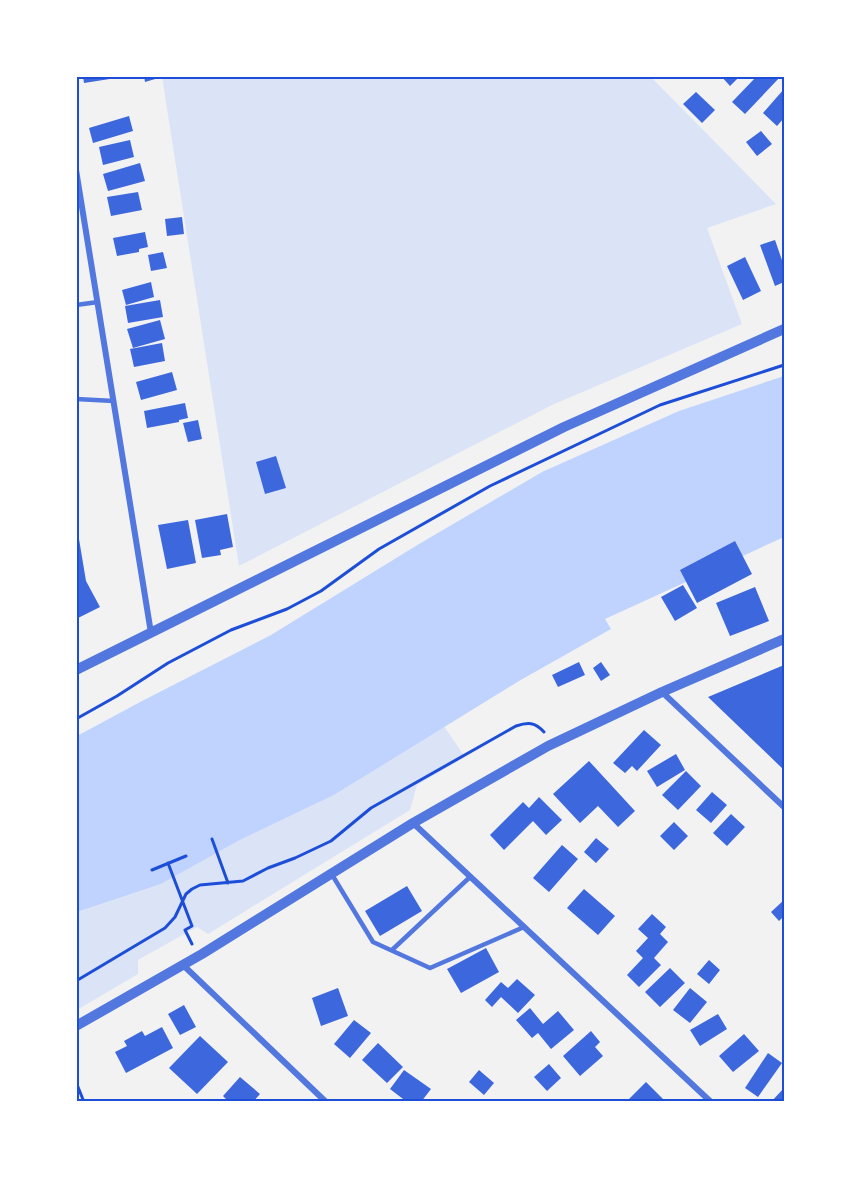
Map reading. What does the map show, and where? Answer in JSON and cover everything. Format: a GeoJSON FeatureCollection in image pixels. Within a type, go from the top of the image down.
{"type":"FeatureCollection","features":[{"type":"Feature","properties":{"kind":"street"},"geometry":{"type":"LineString","coordinates":[[76,170],[151,633]]}},
{"type":"Feature","properties":{"kind":"street"},"geometry":{"type":"LineString","coordinates":[[76,670],[564,426],[784,329]]}},
{"type":"Feature","properties":{"kind":"street"},"geometry":{"type":"LineString","coordinates":[[76,1026],[183,965],[413,823],[548,746],[662,692],[784,639]]}},
{"type":"Feature","properties":{"kind":"street"},"geometry":{"type":"LineString","coordinates":[[662,692],[784,807]]}},
{"type":"Feature","properties":{"kind":"street"},"geometry":{"type":"LineString","coordinates":[[413,823],[711,1101]]}},
{"type":"Feature","properties":{"kind":"street"},"geometry":{"type":"LineString","coordinates":[[183,965],[326,1101]]}},
{"type":"Feature","properties":{"kind":"lane"},"geometry":{"type":"LineString","coordinates":[[76,305],[98,302]]}},
{"type":"Feature","properties":{"kind":"lane"},"geometry":{"type":"LineString","coordinates":[[76,399],[114,401]]}},
{"type":"Feature","properties":{"kind":"lane"},"geometry":{"type":"LineString","coordinates":[[331,873],[373,942],[429,968],[524,927]]}},
{"type":"Feature","properties":{"kind":"lane"},"geometry":{"type":"LineString","coordinates":[[392,950],[470,877]]}},
{"type":"Feature","properties":{"kind":"path"},"geometry":{"type":"LineString","coordinates":[[76,719],[168,663],[231,630],[287,609],[321,591],[380,549],[490,486],[660,405],[784,365]]}},
{"type":"Feature","properties":{"kind":"path"},"geometry":{"type":"LineString","coordinates":[[76,981],[165,928],[175,917],[192,889],[200,885],[243,881],[330,841],[371,808],[516,726],[526,723],[533,724],[544,732]]}},
{"type":"Feature","properties":{"kind":"path"},"geometry":{"type":"LineString","coordinates":[[212,840],[229,883]]}},
{"type":"Feature","properties":{"kind":"path"},"geometry":{"type":"LineString","coordinates":[[152,870],[186,856]]}},
{"type":"Feature","properties":{"kind":"path"},"geometry":{"type":"LineString","coordinates":[[168,863],[192,926],[185,930],[192,946]]}},
{"type":"Feature","properties":{"kind":"path"},"geometry":{"type":"LineString","coordinates":[[76,1082],[84,1101]]}},
{"type":"Feature","properties":{"kind":"shaded area"},"geometry":{"type":"Polygon","coordinates":[[[162,77],[651,77],[776,204],[707,228],[742,324],[552,405],[239,566],[162,77]]]}},
{"type":"Feature","properties":{"kind":"shaded area"},"geometry":{"type":"Polygon","coordinates":[[[444,726],[465,757],[417,785],[410,810],[208,934],[197,927],[138,960],[138,974],[77,1010],[77,912],[161,884],[240,840],[334,795],[444,726]]]}},
{"type":"Feature","properties":{"kind":"water"},"geometry":{"type":"Polygon","coordinates":[[[784,376],[784,537],[605,619],[611,629],[519,681],[334,795],[240,840],[161,884],[77,912],[77,736],[271,635],[542,472],[679,411],[784,376]]]}},
{"type":"Feature","properties":{"kind":"building"},"geometry":{"type":"Polygon","coordinates":[[[83,76],[115,76],[116,78],[84,83],[83,76]]]}},
{"type":"Feature","properties":{"kind":"building"},"geometry":{"type":"Polygon","coordinates":[[[144,76],[161,76],[162,77],[145,82],[144,76]]]}},
{"type":"Feature","properties":{"kind":"building"},"geometry":{"type":"Polygon","coordinates":[[[721,76],[740,76],[730,86],[721,76]]]}},
{"type":"Feature","properties":{"kind":"building"},"geometry":{"type":"Polygon","coordinates":[[[757,76],[781,76],[745,114],[732,102],[757,76]]]}},
{"type":"Feature","properties":{"kind":"building"},"geometry":{"type":"Polygon","coordinates":[[[784,89],[784,118],[777,126],[763,113],[784,89]]]}},
{"type":"Feature","properties":{"kind":"building"},"geometry":{"type":"Polygon","coordinates":[[[696,92],[715,110],[702,123],[683,104],[696,92]]]}},
{"type":"Feature","properties":{"kind":"building"},"geometry":{"type":"Polygon","coordinates":[[[129,116],[133,131],[93,143],[89,128],[129,116]]]}},
{"type":"Feature","properties":{"kind":"building"},"geometry":{"type":"Polygon","coordinates":[[[761,131],[772,144],[757,156],[746,142],[761,131]]]}},
{"type":"Feature","properties":{"kind":"building"},"geometry":{"type":"Polygon","coordinates":[[[130,140],[134,157],[103,165],[99,147],[130,140]]]}},
{"type":"Feature","properties":{"kind":"building"},"geometry":{"type":"Polygon","coordinates":[[[140,163],[145,181],[108,191],[103,174],[140,163]]]}},
{"type":"Feature","properties":{"kind":"building"},"geometry":{"type":"Polygon","coordinates":[[[138,192],[142,210],[111,216],[107,197],[138,192]]]}},
{"type":"Feature","properties":{"kind":"building"},"geometry":{"type":"Polygon","coordinates":[[[182,217],[184,234],[167,236],[165,219],[182,217]]]}},
{"type":"Feature","properties":{"kind":"building"},"geometry":{"type":"Polygon","coordinates":[[[145,232],[148,247],[139,249],[139,252],[117,256],[113,238],[145,232]]]}},
{"type":"Feature","properties":{"kind":"building"},"geometry":{"type":"Polygon","coordinates":[[[775,240],[784,266],[784,282],[775,286],[760,245],[775,240]]]}},
{"type":"Feature","properties":{"kind":"building"},"geometry":{"type":"Polygon","coordinates":[[[163,252],[167,268],[151,271],[148,255],[163,252]]]}},
{"type":"Feature","properties":{"kind":"building"},"geometry":{"type":"Polygon","coordinates":[[[745,257],[761,291],[743,300],[727,266],[745,257]]]}},
{"type":"Feature","properties":{"kind":"building"},"geometry":{"type":"Polygon","coordinates":[[[151,282],[154,297],[126,305],[122,290],[151,282]]]}},
{"type":"Feature","properties":{"kind":"building"},"geometry":{"type":"Polygon","coordinates":[[[160,300],[163,317],[128,323],[125,306],[160,300]]]}},
{"type":"Feature","properties":{"kind":"building"},"geometry":{"type":"Polygon","coordinates":[[[160,320],[165,339],[133,348],[127,329],[160,320]]]}},
{"type":"Feature","properties":{"kind":"building"},"geometry":{"type":"Polygon","coordinates":[[[162,343],[165,361],[134,367],[130,349],[162,343]]]}},
{"type":"Feature","properties":{"kind":"building"},"geometry":{"type":"Polygon","coordinates":[[[172,372],[177,390],[141,400],[136,382],[172,372]]]}},
{"type":"Feature","properties":{"kind":"building"},"geometry":{"type":"Polygon","coordinates":[[[185,403],[188,418],[147,428],[144,411],[185,403]]]}},
{"type":"Feature","properties":{"kind":"building"},"geometry":{"type":"Polygon","coordinates":[[[198,420],[202,439],[188,442],[183,423],[198,420]]]}},
{"type":"Feature","properties":{"kind":"building"},"geometry":{"type":"Polygon","coordinates":[[[276,456],[286,488],[265,494],[256,462],[276,456]]]}},
{"type":"Feature","properties":{"kind":"building"},"geometry":{"type":"Polygon","coordinates":[[[227,514],[233,547],[220,550],[221,555],[202,558],[195,520],[227,514]]]}},
{"type":"Feature","properties":{"kind":"building"},"geometry":{"type":"Polygon","coordinates":[[[188,520],[196,563],[167,569],[158,525],[188,520]]]}},
{"type":"Feature","properties":{"kind":"building"},"geometry":{"type":"Polygon","coordinates":[[[76,521],[86,581],[100,607],[76,619],[76,521]]]}},
{"type":"Feature","properties":{"kind":"building"},"geometry":{"type":"Polygon","coordinates":[[[735,541],[752,574],[697,603],[680,570],[735,541]]]}},
{"type":"Feature","properties":{"kind":"building"},"geometry":{"type":"Polygon","coordinates":[[[683,585],[697,608],[675,621],[661,597],[683,585]]]}},
{"type":"Feature","properties":{"kind":"building"},"geometry":{"type":"Polygon","coordinates":[[[755,587],[769,621],[730,636],[716,603],[755,587]]]}},
{"type":"Feature","properties":{"kind":"building"},"geometry":{"type":"Polygon","coordinates":[[[579,662],[585,675],[558,687],[552,675],[579,662]]]}},
{"type":"Feature","properties":{"kind":"building"},"geometry":{"type":"Polygon","coordinates":[[[601,662],[610,675],[601,681],[593,668],[601,662]]]}},
{"type":"Feature","properties":{"kind":"building"},"geometry":{"type":"Polygon","coordinates":[[[784,665],[784,770],[708,697],[784,665]]]}},
{"type":"Feature","properties":{"kind":"building"},"geometry":{"type":"Polygon","coordinates":[[[644,730],[661,745],[637,771],[632,766],[625,773],[613,763],[644,730]]]}},
{"type":"Feature","properties":{"kind":"building"},"geometry":{"type":"Polygon","coordinates":[[[676,754],[685,770],[657,787],[647,771],[676,754]]]}},
{"type":"Feature","properties":{"kind":"building"},"geometry":{"type":"Polygon","coordinates":[[[589,761],[635,811],[618,827],[598,806],[580,823],[553,794],[589,761]]]}},
{"type":"Feature","properties":{"kind":"building"},"geometry":{"type":"Polygon","coordinates":[[[686,771],[701,786],[678,810],[662,795],[686,771]]]}},
{"type":"Feature","properties":{"kind":"building"},"geometry":{"type":"Polygon","coordinates":[[[712,792],[727,805],[711,823],[696,810],[712,792]]]}},
{"type":"Feature","properties":{"kind":"building"},"geometry":{"type":"Polygon","coordinates":[[[539,797],[562,820],[546,835],[533,821],[504,850],[490,835],[523,802],[529,808],[539,797]]]}},
{"type":"Feature","properties":{"kind":"building"},"geometry":{"type":"Polygon","coordinates":[[[731,814],[745,827],[727,846],[713,833],[731,814]]]}},
{"type":"Feature","properties":{"kind":"building"},"geometry":{"type":"Polygon","coordinates":[[[674,822],[688,836],[674,850],[660,836],[674,822]]]}},
{"type":"Feature","properties":{"kind":"building"},"geometry":{"type":"Polygon","coordinates":[[[596,838],[609,849],[596,863],[584,852],[596,838]]]}},
{"type":"Feature","properties":{"kind":"building"},"geometry":{"type":"Polygon","coordinates":[[[562,845],[578,859],[549,892],[533,878],[562,845]]]}},
{"type":"Feature","properties":{"kind":"building"},"geometry":{"type":"Polygon","coordinates":[[[407,886],[422,911],[380,936],[365,911],[407,886]]]}},
{"type":"Feature","properties":{"kind":"building"},"geometry":{"type":"Polygon","coordinates":[[[584,889],[615,916],[598,935],[567,908],[584,889]]]}},
{"type":"Feature","properties":{"kind":"building"},"geometry":{"type":"Polygon","coordinates":[[[784,900],[784,916],[779,921],[771,912],[784,900]]]}},
{"type":"Feature","properties":{"kind":"building"},"geometry":{"type":"Polygon","coordinates":[[[652,914],[666,927],[660,934],[668,942],[654,958],[661,965],[639,987],[627,975],[643,958],[636,951],[648,938],[638,929],[652,914]]]}},
{"type":"Feature","properties":{"kind":"building"},"geometry":{"type":"Polygon","coordinates":[[[486,948],[499,972],[461,993],[447,969],[486,948]]]}},
{"type":"Feature","properties":{"kind":"building"},"geometry":{"type":"Polygon","coordinates":[[[709,960],[720,970],[709,984],[697,974],[709,960]]]}},
{"type":"Feature","properties":{"kind":"building"},"geometry":{"type":"Polygon","coordinates":[[[670,968],[685,983],[660,1007],[645,992],[670,968]]]}},
{"type":"Feature","properties":{"kind":"building"},"geometry":{"type":"Polygon","coordinates":[[[517,979],[535,995],[518,1013],[501,997],[492,1007],[485,1000],[501,982],[508,988],[517,979]]]}},
{"type":"Feature","properties":{"kind":"building"},"geometry":{"type":"Polygon","coordinates":[[[338,988],[348,1016],[321,1026],[312,998],[338,988]]]}},
{"type":"Feature","properties":{"kind":"building"},"geometry":{"type":"Polygon","coordinates":[[[690,988],[707,1002],[690,1023],[673,1010],[690,988]]]}},
{"type":"Feature","properties":{"kind":"building"},"geometry":{"type":"Polygon","coordinates":[[[184,1005],[196,1027],[180,1035],[168,1014],[184,1005]]]}},
{"type":"Feature","properties":{"kind":"building"},"geometry":{"type":"Polygon","coordinates":[[[530,1008],[543,1024],[558,1011],[574,1030],[551,1049],[538,1033],[532,1038],[516,1020],[530,1008]]]}},
{"type":"Feature","properties":{"kind":"building"},"geometry":{"type":"Polygon","coordinates":[[[718,1014],[727,1029],[700,1046],[690,1030],[718,1014]]]}},
{"type":"Feature","properties":{"kind":"building"},"geometry":{"type":"Polygon","coordinates":[[[354,1020],[371,1033],[350,1058],[334,1044],[354,1020]]]}},
{"type":"Feature","properties":{"kind":"building"},"geometry":{"type":"Polygon","coordinates":[[[162,1027],[173,1048],[126,1073],[115,1052],[127,1046],[124,1041],[142,1031],[145,1036],[162,1027]]]}},
{"type":"Feature","properties":{"kind":"building"},"geometry":{"type":"Polygon","coordinates":[[[591,1031],[600,1042],[595,1047],[603,1056],[580,1076],[563,1056],[591,1031]]]}},
{"type":"Feature","properties":{"kind":"building"},"geometry":{"type":"Polygon","coordinates":[[[744,1034],[759,1051],[733,1072],[719,1056],[744,1034]]]}},
{"type":"Feature","properties":{"kind":"building"},"geometry":{"type":"Polygon","coordinates":[[[200,1036],[228,1062],[197,1094],[169,1068],[200,1036]]]}},
{"type":"Feature","properties":{"kind":"building"},"geometry":{"type":"Polygon","coordinates":[[[378,1043],[403,1067],[387,1083],[362,1060],[378,1043]]]}},
{"type":"Feature","properties":{"kind":"building"},"geometry":{"type":"Polygon","coordinates":[[[768,1053],[782,1063],[758,1097],[745,1088],[768,1053]]]}},
{"type":"Feature","properties":{"kind":"building"},"geometry":{"type":"Polygon","coordinates":[[[549,1064],[561,1078],[547,1091],[534,1077],[549,1064]]]}},
{"type":"Feature","properties":{"kind":"building"},"geometry":{"type":"Polygon","coordinates":[[[404,1070],[431,1089],[421,1102],[407,1102],[390,1089],[404,1070]]]}},
{"type":"Feature","properties":{"kind":"building"},"geometry":{"type":"Polygon","coordinates":[[[479,1070],[494,1083],[484,1095],[469,1082],[479,1070]]]}},
{"type":"Feature","properties":{"kind":"building"},"geometry":{"type":"Polygon","coordinates":[[[240,1077],[260,1094],[253,1102],[229,1102],[223,1096],[240,1077]]]}},
{"type":"Feature","properties":{"kind":"building"},"geometry":{"type":"Polygon","coordinates":[[[646,1082],[666,1102],[626,1102],[646,1082]]]}},
{"type":"Feature","properties":{"kind":"building"},"geometry":{"type":"Polygon","coordinates":[[[784,1088],[784,1102],[771,1102],[784,1088]]]}}]}
